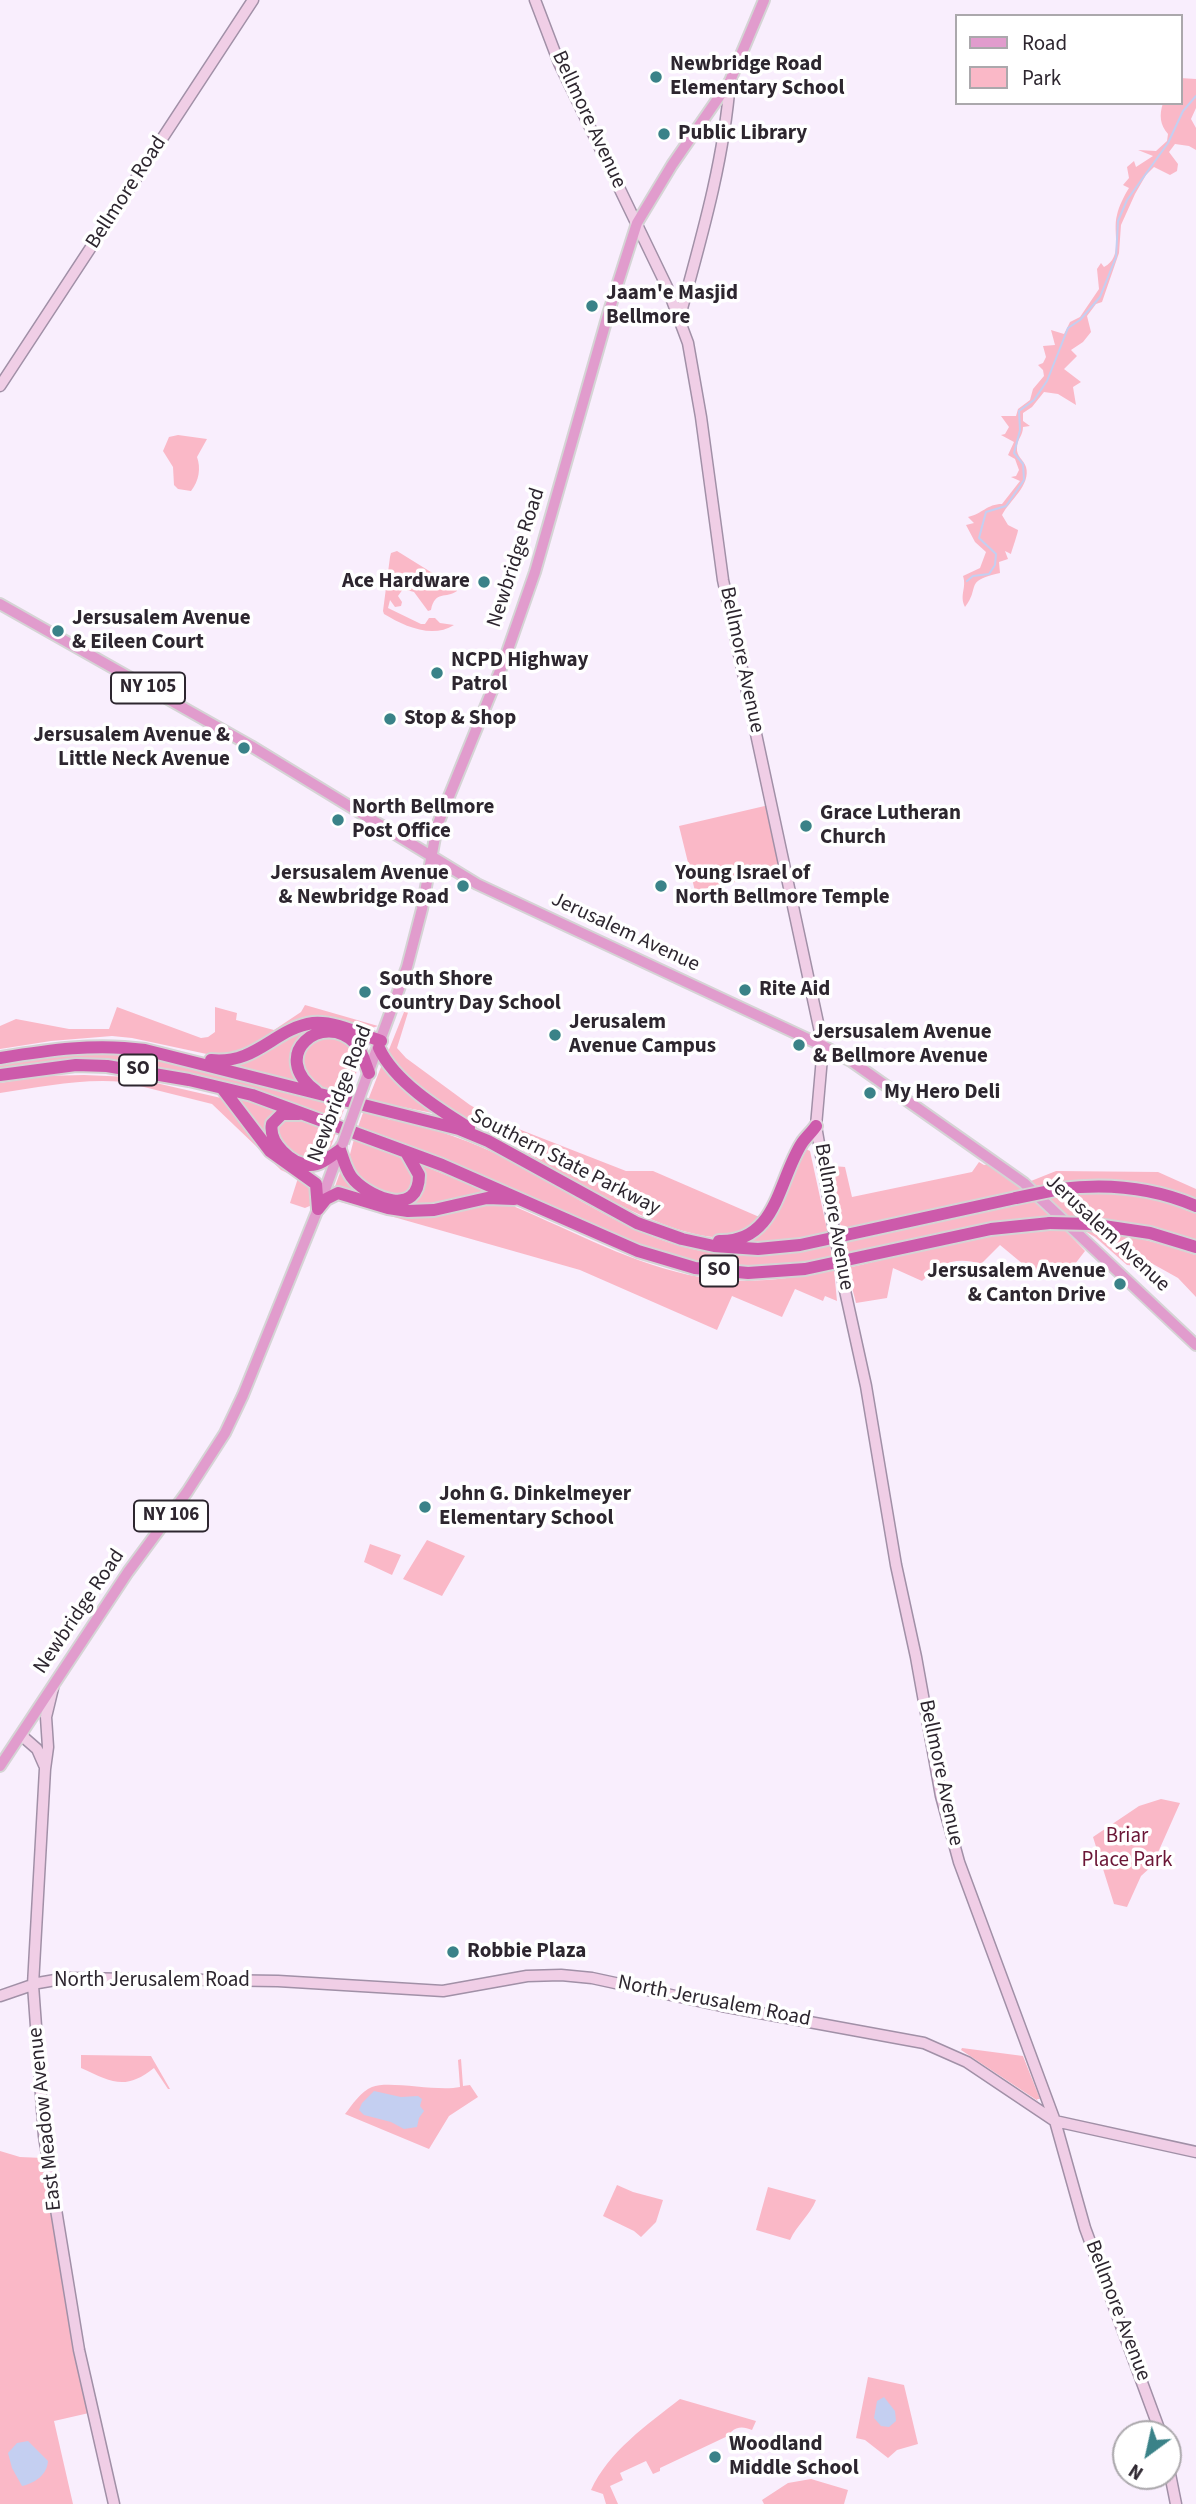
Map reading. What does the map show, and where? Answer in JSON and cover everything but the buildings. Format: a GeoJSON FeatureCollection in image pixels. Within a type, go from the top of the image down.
{"type":"FeatureCollection","features":[{"type":"Feature","properties":{"kind":"highway"},"geometry":{"type":"LineString","coordinates":[[187,1060],[219,1061],[243,1058],[298,1028],[314,1023],[334,1025],[380,1044],[388,1066],[436,1106],[517,1157]]}},
{"type":"Feature","properties":{"kind":"highway"},"geometry":{"type":"LineString","coordinates":[[322,1094],[303,1080],[296,1065],[301,1043],[310,1036],[330,1032],[349,1038],[360,1049],[369,1073]]}},
{"type":"Feature","properties":{"kind":"highway","name":"Southern State Parkway"},"geometry":{"type":"LineString","coordinates":[[0,1058],[97,1046],[145,1050],[459,1129],[517,1157],[637,1223],[682,1240],[736,1249],[778,1248],[845,1237],[1016,1198],[1084,1186],[1117,1186],[1163,1194],[1196,1206]]}},
{"type":"Feature","properties":{"kind":"highway","name":"SO"},"geometry":{"type":"LineString","coordinates":[[0,1074],[76,1065],[107,1066],[136,1069],[277,1102],[406,1151],[638,1251],[695,1268],[740,1273],[805,1269],[991,1229],[1050,1223],[1090,1224],[1150,1233],[1196,1247]]}},
{"type":"Feature","properties":{"kind":"highway"},"geometry":{"type":"LineString","coordinates":[[222,1088],[270,1151],[316,1184],[318,1209]]}},
{"type":"Feature","properties":{"kind":"highway"},"geometry":{"type":"LineString","coordinates":[[307,1114],[282,1114],[275,1118],[270,1129],[271,1136],[281,1149],[299,1163],[310,1165],[321,1163],[341,1147],[354,1181],[374,1195],[391,1201],[406,1199],[412,1195],[419,1181],[418,1170],[406,1151]]}},
{"type":"Feature","properties":{"kind":"highway"},"geometry":{"type":"LineString","coordinates":[[682,1240],[732,1241],[755,1231],[768,1216],[802,1143],[817,1126]]}},
{"type":"Feature","properties":{"kind":"highway"},"geometry":{"type":"LineString","coordinates":[[318,1209],[326,1199],[338,1193],[408,1211],[434,1210],[487,1198],[517,1199]]}},
{"type":"Feature","properties":{"kind":"main road","name":"Bellmore Road"},"geometry":{"type":"LineString","coordinates":[[0,386],[253,0]]}},
{"type":"Feature","properties":{"kind":"main road","name":"Bellmore Avenue"},"geometry":{"type":"LineString","coordinates":[[535,0],[559,63],[638,223],[680,317],[695,383],[723,580],[823,1046],[817,1126],[896,1565],[948,1823],[959,1862],[1055,2120],[1085,2228],[1156,2420]]}},
{"type":"Feature","properties":{"kind":"main road","name":"Newbridge Road"},"geometry":{"type":"LineString","coordinates":[[0,1766],[128,1572],[187,1492],[225,1433],[243,1395],[318,1209],[407,967],[422,909],[437,826],[504,661],[535,572],[609,311],[638,223],[678,156],[730,81],[764,0]]}},
{"type":"Feature","properties":{"kind":"main road"},"geometry":{"type":"LineString","coordinates":[[680,317],[711,200],[726,127],[730,81]]}},
{"type":"Feature","properties":{"kind":"main road","name":"Jerusalem Avenue"},"geometry":{"type":"LineString","coordinates":[[0,604],[239,739],[498,895],[823,1046],[885,1084],[1016,1176],[1196,1345]]}},
{"type":"Feature","properties":{"kind":"main road","name":"East Meadow Avenue"},"geometry":{"type":"LineString","coordinates":[[53,1687],[46,1717],[48,1747],[33,1985],[46,2159],[81,2361],[114,2504]]}},
{"type":"Feature","properties":{"kind":"main road"},"geometry":{"type":"LineString","coordinates":[[21,1735],[37,1749],[45,1769]]}},
{"type":"Feature","properties":{"kind":"main road","name":"North Jerusalem Road"},"geometry":{"type":"LineString","coordinates":[[0,1996],[54,1980],[85,1978],[278,1982],[443,1991],[527,1976],[585,1977],[722,2006],[925,2043],[967,2062],[1055,2120],[1196,2152]]}},
{"type":"Feature","properties":{"kind":"green space"},"geometry":{"type":"Polygon","coordinates":[[[1182,78],[1196,79],[1196,108],[1191,119],[1196,128],[1196,150],[1175,144],[1169,152],[1178,164],[1177,171],[1170,175],[1154,167],[1135,194],[1121,225],[1119,253],[1102,302],[1096,304],[1087,316],[1091,332],[1071,350],[1077,356],[1064,369],[1081,382],[1073,387],[1076,405],[1058,394],[1044,392],[1032,407],[1023,413],[1023,421],[1030,426],[1023,427],[1017,451],[1027,474],[1019,492],[1002,515],[1008,525],[1018,530],[1016,538],[1011,554],[1005,551],[1008,559],[999,562],[1000,573],[977,582],[965,607],[963,576],[980,568],[986,552],[975,542],[966,525],[974,523],[968,517],[1002,504],[1020,481],[1011,477],[1016,476],[1019,470],[1015,459],[1008,455],[1014,442],[1001,435],[1005,434],[1009,427],[1001,416],[1016,416],[1018,409],[1030,400],[1033,389],[1044,376],[1038,365],[1043,363],[1046,357],[1043,346],[1055,345],[1051,330],[1064,334],[1070,322],[1080,317],[1099,289],[1097,269],[1101,263],[1104,267],[1110,263],[1116,251],[1117,215],[1129,188],[1123,185],[1129,178],[1127,167],[1134,161],[1136,167],[1153,156],[1138,150],[1156,151],[1167,141],[1168,134],[1161,120],[1162,107],[1182,105],[1182,78]]]}},
{"type":"Feature","properties":{"kind":"green space"},"geometry":{"type":"Polygon","coordinates":[[[178,435],[207,439],[197,457],[198,474],[191,491],[178,489],[174,485],[173,467],[163,451],[169,437],[178,435]]]}},
{"type":"Feature","properties":{"kind":"green space"},"geometry":{"type":"Polygon","coordinates":[[[397,551],[455,587],[457,591],[438,597],[428,611],[414,592],[403,589],[398,596],[402,602],[401,606],[395,607],[390,600],[388,608],[421,624],[425,624],[429,618],[435,618],[440,623],[454,625],[437,631],[427,631],[400,623],[384,614],[390,557],[391,553],[397,551]]]}},
{"type":"Feature","properties":{"kind":"green space"},"geometry":{"type":"Polygon","coordinates":[[[769,805],[784,871],[695,891],[679,826],[769,805]]]}},
{"type":"Feature","properties":{"kind":"green space"},"geometry":{"type":"Polygon","coordinates":[[[305,1005],[378,1026],[360,1032],[319,1020],[248,1052],[216,1056],[112,1036],[0,1049],[0,1026],[16,1019],[69,1029],[109,1029],[117,1007],[201,1038],[215,1032],[215,1007],[237,1013],[236,1020],[274,1030],[301,1012],[305,1005]]]}},
{"type":"Feature","properties":{"kind":"green space"},"geometry":{"type":"Polygon","coordinates":[[[410,1006],[397,1048],[406,1058],[470,1105],[498,1121],[626,1171],[653,1171],[763,1217],[738,1236],[712,1237],[683,1231],[619,1204],[448,1110],[388,1059],[388,1052],[406,1007],[410,1006]]]}},
{"type":"Feature","properties":{"kind":"green space"},"geometry":{"type":"Polygon","coordinates":[[[323,1027],[303,1036],[291,1052],[297,1081],[230,1065],[298,1031],[323,1027]]]}},
{"type":"Feature","properties":{"kind":"green space"},"geometry":{"type":"Polygon","coordinates":[[[334,1036],[354,1047],[356,1054],[356,1072],[349,1097],[315,1084],[300,1069],[307,1042],[334,1036]]]}},
{"type":"Feature","properties":{"kind":"green space"},"geometry":{"type":"Polygon","coordinates":[[[114,1053],[155,1059],[345,1107],[340,1120],[201,1077],[114,1062],[0,1070],[0,1064],[64,1055],[114,1053]]]}},
{"type":"Feature","properties":{"kind":"green space"},"geometry":{"type":"Polygon","coordinates":[[[383,1066],[442,1115],[368,1100],[383,1066]]]}},
{"type":"Feature","properties":{"kind":"green space"},"geometry":{"type":"Polygon","coordinates":[[[42,1076],[130,1077],[221,1098],[312,1183],[312,1205],[305,1208],[290,1203],[298,1178],[281,1170],[212,1104],[124,1082],[108,1081],[0,1093],[0,1083],[42,1076]]]}},
{"type":"Feature","properties":{"kind":"green space"},"geometry":{"type":"Polygon","coordinates":[[[231,1097],[281,1111],[267,1133],[264,1133],[231,1097]]]}},
{"type":"Feature","properties":{"kind":"green space"},"geometry":{"type":"Polygon","coordinates":[[[364,1110],[390,1120],[394,1118],[438,1131],[481,1147],[607,1216],[658,1239],[727,1255],[771,1254],[830,1246],[832,1258],[777,1267],[726,1266],[650,1249],[358,1127],[364,1110]]]}},
{"type":"Feature","properties":{"kind":"green space"},"geometry":{"type":"Polygon","coordinates":[[[288,1116],[336,1133],[330,1149],[323,1157],[300,1162],[276,1140],[274,1125],[288,1116]]]}},
{"type":"Feature","properties":{"kind":"green space"},"geometry":{"type":"Polygon","coordinates":[[[354,1139],[404,1159],[416,1172],[413,1189],[398,1200],[369,1190],[348,1162],[354,1139]]]}},
{"type":"Feature","properties":{"kind":"green space"},"geometry":{"type":"Polygon","coordinates":[[[806,1149],[810,1151],[828,1234],[759,1244],[739,1243],[750,1238],[806,1149]]]}},
{"type":"Feature","properties":{"kind":"green space"},"geometry":{"type":"Polygon","coordinates":[[[979,1162],[989,1164],[1023,1189],[841,1231],[833,1166],[845,1167],[852,1197],[972,1172],[979,1162]]]}},
{"type":"Feature","properties":{"kind":"green space"},"geometry":{"type":"Polygon","coordinates":[[[419,1164],[497,1196],[410,1209],[333,1192],[342,1167],[345,1176],[406,1203],[419,1164]]]}},
{"type":"Feature","properties":{"kind":"green space"},"geometry":{"type":"Polygon","coordinates":[[[1056,1171],[1158,1172],[1196,1189],[1196,1199],[1177,1191],[1137,1182],[1097,1179],[1036,1186],[1031,1181],[1056,1171]]]}},
{"type":"Feature","properties":{"kind":"green space"},"geometry":{"type":"Polygon","coordinates":[[[1090,1190],[1140,1196],[1188,1211],[1190,1208],[1196,1211],[1196,1240],[1132,1224],[1066,1216],[1048,1197],[1090,1190]]]}},
{"type":"Feature","properties":{"kind":"green space"},"geometry":{"type":"Polygon","coordinates":[[[334,1200],[395,1213],[493,1201],[513,1206],[652,1265],[700,1277],[734,1281],[767,1280],[834,1270],[837,1301],[825,1296],[823,1301],[795,1289],[782,1317],[732,1296],[717,1330],[580,1270],[334,1200]]]}},
{"type":"Feature","properties":{"kind":"green space"},"geometry":{"type":"Polygon","coordinates":[[[1035,1200],[1051,1216],[1048,1216],[1049,1218],[845,1254],[842,1243],[1035,1200]]]}},
{"type":"Feature","properties":{"kind":"green space"},"geometry":{"type":"Polygon","coordinates":[[[1065,1230],[1085,1251],[1065,1277],[1046,1274],[1041,1279],[1000,1245],[981,1264],[964,1261],[949,1263],[922,1281],[893,1268],[887,1298],[856,1303],[847,1268],[982,1238],[1065,1230]]]}},
{"type":"Feature","properties":{"kind":"green space"},"geometry":{"type":"Polygon","coordinates":[[[1083,1230],[1154,1242],[1196,1255],[1196,1297],[1178,1278],[1144,1259],[1136,1266],[1127,1265],[1083,1230]]]}},
{"type":"Feature","properties":{"kind":"green space"},"geometry":{"type":"Polygon","coordinates":[[[427,1540],[465,1556],[442,1596],[403,1579],[427,1540]]]}},
{"type":"Feature","properties":{"kind":"green space"},"geometry":{"type":"Polygon","coordinates":[[[370,1544],[401,1555],[392,1575],[364,1562],[370,1544]]]}},
{"type":"Feature","properties":{"kind":"green space","name":"Briar Place Park"},"geometry":{"type":"Polygon","coordinates":[[[1161,1799],[1180,1803],[1152,1866],[1141,1876],[1127,1907],[1114,1904],[1093,1837],[1139,1806],[1161,1799]]]}},
{"type":"Feature","properties":{"kind":"green space"},"geometry":{"type":"Polygon","coordinates":[[[961,2050],[1023,2056],[1040,2099],[1037,2099],[1038,2101],[961,2050]]]}},
{"type":"Feature","properties":{"kind":"green space"},"geometry":{"type":"Polygon","coordinates":[[[81,2055],[151,2056],[170,2089],[154,2068],[135,2080],[118,2082],[81,2068],[81,2055]]]}},
{"type":"Feature","properties":{"kind":"green space"},"geometry":{"type":"Polygon","coordinates":[[[461,2059],[463,2086],[470,2085],[478,2097],[449,2116],[429,2149],[345,2114],[360,2095],[380,2085],[460,2087],[458,2060],[461,2059]]]}},
{"type":"Feature","properties":{"kind":"green space"},"geometry":{"type":"Polygon","coordinates":[[[0,2151],[20,2157],[43,2158],[75,2351],[89,2413],[54,2421],[73,2504],[0,2504],[0,2151]]]}},
{"type":"Feature","properties":{"kind":"green space"},"geometry":{"type":"Polygon","coordinates":[[[617,2185],[663,2200],[656,2222],[641,2237],[603,2216],[617,2185]]]}},
{"type":"Feature","properties":{"kind":"green space"},"geometry":{"type":"Polygon","coordinates":[[[768,2187],[816,2200],[790,2240],[756,2230],[768,2187]]]}},
{"type":"Feature","properties":{"kind":"green space"},"geometry":{"type":"Polygon","coordinates":[[[868,2377],[904,2385],[918,2444],[897,2450],[888,2458],[865,2440],[856,2438],[868,2377]]]}},
{"type":"Feature","properties":{"kind":"green space"},"geometry":{"type":"Polygon","coordinates":[[[680,2399],[756,2421],[752,2430],[736,2429],[732,2434],[660,2468],[660,2471],[653,2474],[646,2461],[620,2473],[623,2480],[610,2486],[618,2504],[606,2504],[603,2494],[591,2490],[598,2476],[618,2451],[680,2399]]]}},
{"type":"Feature","properties":{"kind":"green space"},"geometry":{"type":"Polygon","coordinates":[[[811,2479],[848,2490],[844,2504],[764,2504],[762,2500],[788,2483],[811,2479]]]}},
{"type":"Feature","properties":{"kind":"water"},"geometry":{"type":"Polygon","coordinates":[[[374,2091],[401,2097],[418,2096],[422,2099],[420,2106],[424,2111],[417,2127],[404,2129],[391,2122],[364,2115],[359,2110],[374,2091]]]}},
{"type":"Feature","properties":{"kind":"water"},"geometry":{"type":"Polygon","coordinates":[[[884,2397],[895,2411],[896,2421],[889,2427],[881,2426],[874,2418],[877,2401],[884,2397]]]}},
{"type":"Feature","properties":{"kind":"water"},"geometry":{"type":"Polygon","coordinates":[[[28,2441],[48,2461],[40,2478],[22,2486],[12,2468],[8,2453],[17,2443],[28,2441]]]}},
{"type":"Feature","properties":{"kind":"waterway"},"geometry":{"type":"LineString","coordinates":[[967,581],[973,576],[989,574],[995,565],[996,554],[979,538],[986,512],[1006,506],[1024,480],[1023,464],[1014,453],[1020,430],[1019,411],[1034,400],[1047,381],[1068,328],[1080,320],[1100,297],[1116,257],[1118,221],[1127,200],[1168,143],[1183,111],[1196,96]]}},
{"type":"Feature","properties":{"kind":"place","name":"Newbridge Road Elementary School"},"geometry":{"type":"Point","coordinates":[656,77]}},
{"type":"Feature","properties":{"kind":"place","name":"Public Library"},"geometry":{"type":"Point","coordinates":[664,134]}},
{"type":"Feature","properties":{"kind":"place","name":"Jaam'e Masjid Bellmore"},"geometry":{"type":"Point","coordinates":[592,306]}},
{"type":"Feature","properties":{"kind":"place","name":"Ace Hardware"},"geometry":{"type":"Point","coordinates":[484,582]}},
{"type":"Feature","properties":{"kind":"place","name":"Jersusalem Avenue & Eileen Court"},"geometry":{"type":"Point","coordinates":[58,631]}},
{"type":"Feature","properties":{"kind":"place","name":"NCPD Highway Patrol"},"geometry":{"type":"Point","coordinates":[437,673]}},
{"type":"Feature","properties":{"kind":"place","name":"Stop & Shop"},"geometry":{"type":"Point","coordinates":[390,719]}},
{"type":"Feature","properties":{"kind":"place","name":"Jersusalem Avenue & Little Neck Avenue"},"geometry":{"type":"Point","coordinates":[244,748]}},
{"type":"Feature","properties":{"kind":"place","name":"North Bellmore Post Office"},"geometry":{"type":"Point","coordinates":[338,820]}},
{"type":"Feature","properties":{"kind":"place","name":"Grace Lutheran Church"},"geometry":{"type":"Point","coordinates":[806,826]}},
{"type":"Feature","properties":{"kind":"place","name":"Jersusalem Avenue & Newbridge Road"},"geometry":{"type":"Point","coordinates":[463,886]}},
{"type":"Feature","properties":{"kind":"place","name":"Young Israel of North Bellmore Temple"},"geometry":{"type":"Point","coordinates":[661,886]}},
{"type":"Feature","properties":{"kind":"place","name":"Rite Aid"},"geometry":{"type":"Point","coordinates":[745,990]}},
{"type":"Feature","properties":{"kind":"place","name":"South Shore Country Day School"},"geometry":{"type":"Point","coordinates":[365,992]}},
{"type":"Feature","properties":{"kind":"place","name":"Jerusalem Avenue Campus"},"geometry":{"type":"Point","coordinates":[555,1035]}},
{"type":"Feature","properties":{"kind":"place","name":"Jersusalem Avenue & Bellmore Avenue"},"geometry":{"type":"Point","coordinates":[799,1045]}},
{"type":"Feature","properties":{"kind":"place","name":"My Hero Deli"},"geometry":{"type":"Point","coordinates":[870,1093]}},
{"type":"Feature","properties":{"kind":"place","name":"Jersusalem Avenue & Canton Drive"},"geometry":{"type":"Point","coordinates":[1120,1284]}},
{"type":"Feature","properties":{"kind":"place","name":"John G. Dinkelmeyer Elementary School"},"geometry":{"type":"Point","coordinates":[425,1507]}},
{"type":"Feature","properties":{"kind":"place","name":"Robbie Plaza"},"geometry":{"type":"Point","coordinates":[453,1952]}},
{"type":"Feature","properties":{"kind":"place","name":"Woodland Middle School"},"geometry":{"type":"Point","coordinates":[715,2457]}}]}
